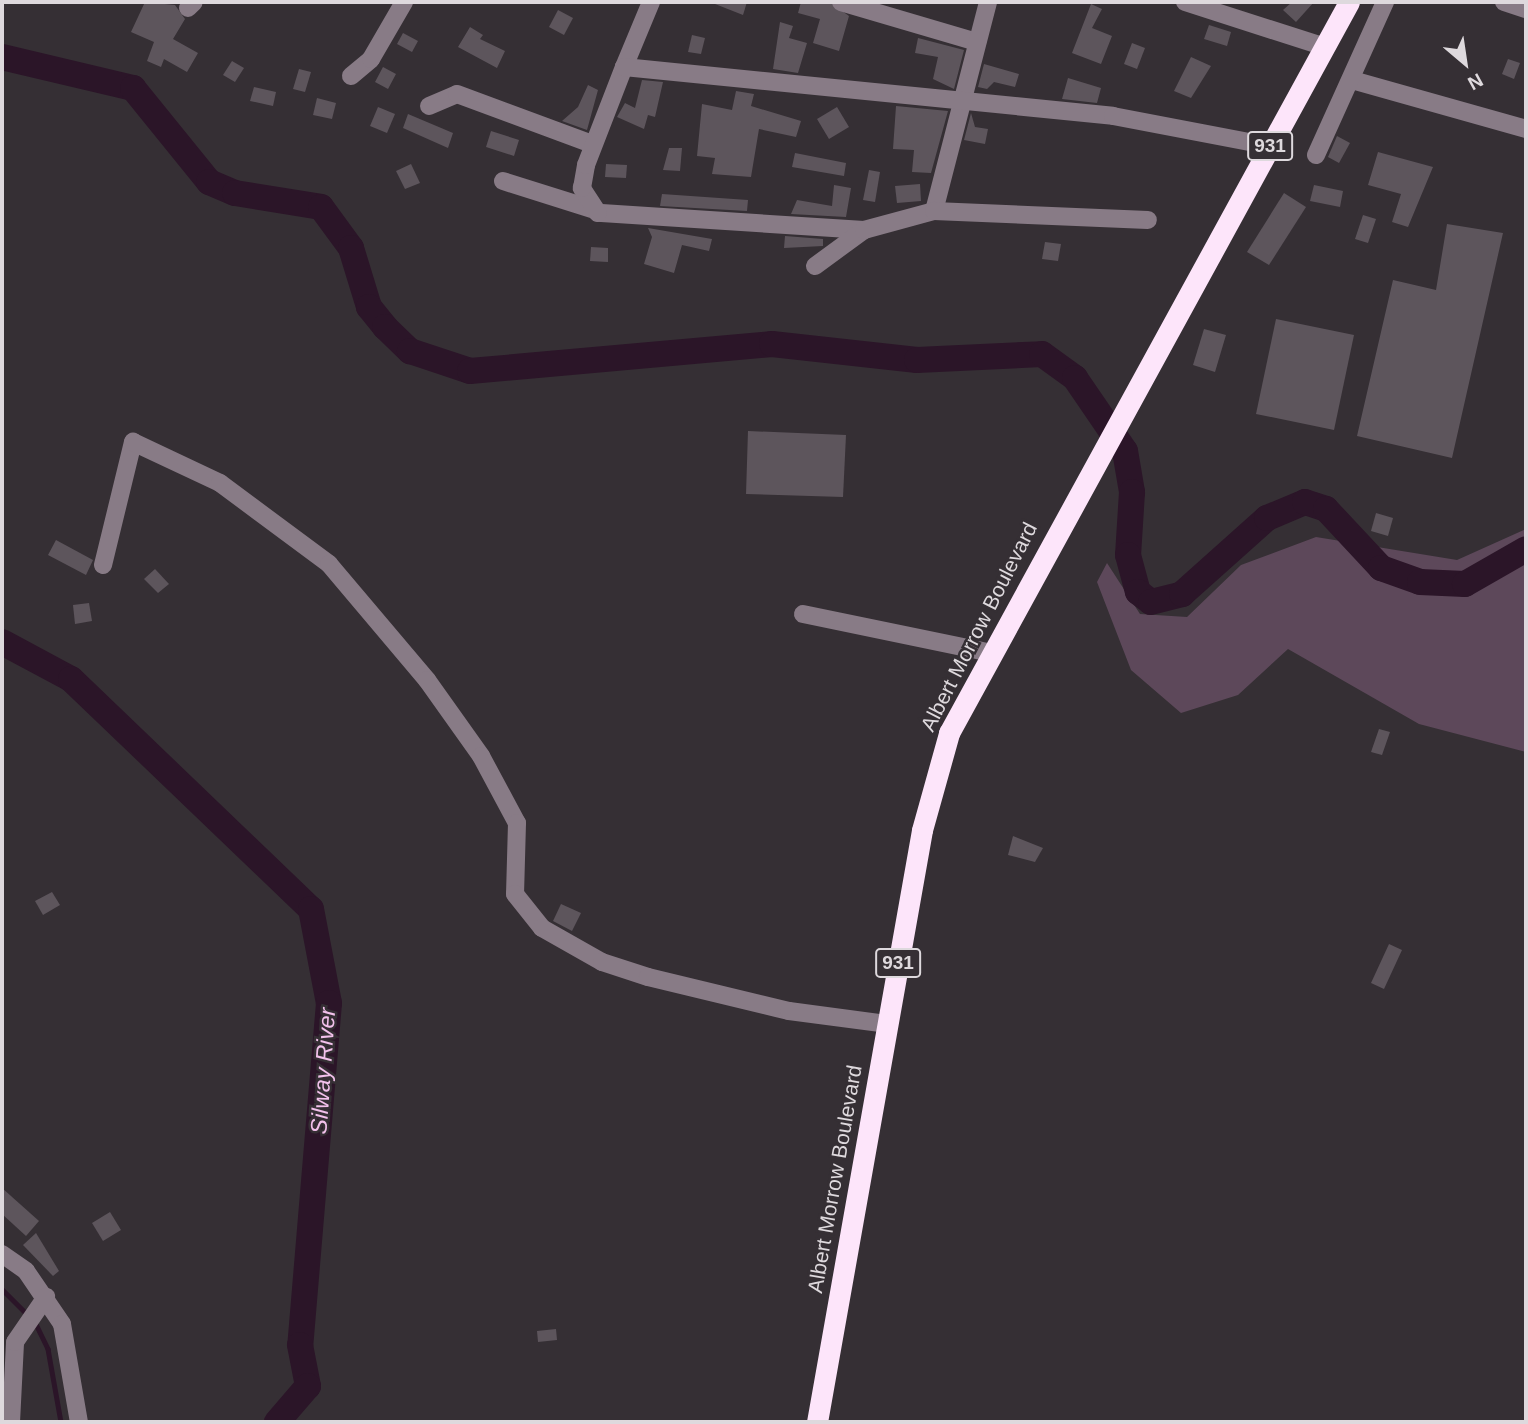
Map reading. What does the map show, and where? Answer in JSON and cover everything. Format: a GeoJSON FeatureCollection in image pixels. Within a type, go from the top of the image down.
{"type":"FeatureCollection","features":[{"type":"Feature","properties":{"kind":"highway","name":"Albert Morrow Boulevard"},"geometry":{"type":"LineString","coordinates":[[817,1422],[933,781],[949,733],[1188,290],[1349,2]]}},
{"type":"Feature","properties":{"kind":"street"},"geometry":{"type":"LineString","coordinates":[[351,76],[371,59],[404,2]]}},
{"type":"Feature","properties":{"kind":"street"},"geometry":{"type":"LineString","coordinates":[[595,210],[582,188],[592,144],[651,2]]}},
{"type":"Feature","properties":{"kind":"street"},"geometry":{"type":"LineString","coordinates":[[841,2],[977,42]]}},
{"type":"Feature","properties":{"kind":"street"},"geometry":{"type":"LineString","coordinates":[[934,211],[960,100],[988,2]]}},
{"type":"Feature","properties":{"kind":"street"},"geometry":{"type":"LineString","coordinates":[[1185,2],[1325,47]]}},
{"type":"Feature","properties":{"kind":"street"},"geometry":{"type":"LineString","coordinates":[[1316,155],[1385,2]]}},
{"type":"Feature","properties":{"kind":"street"},"geometry":{"type":"LineString","coordinates":[[1504,2],[1526,9]]}},
{"type":"Feature","properties":{"kind":"street"},"geometry":{"type":"LineString","coordinates":[[624,67],[1113,116],[1270,146]]}},
{"type":"Feature","properties":{"kind":"street"},"geometry":{"type":"LineString","coordinates":[[1352,80],[1526,130]]}},
{"type":"Feature","properties":{"kind":"street"},"geometry":{"type":"LineString","coordinates":[[429,106],[457,94],[592,144]]}},
{"type":"Feature","properties":{"kind":"street"},"geometry":{"type":"LineString","coordinates":[[503,181],[610,217],[864,230],[934,211],[1148,220]]}},
{"type":"Feature","properties":{"kind":"street"},"geometry":{"type":"LineString","coordinates":[[815,266],[864,230]]}},
{"type":"Feature","properties":{"kind":"street"},"geometry":{"type":"LineString","coordinates":[[103,565],[133,442],[220,483],[329,564],[427,680],[481,755],[517,823],[516,894],[542,928],[602,962],[648,977],[789,1011],[888,1024]]}},
{"type":"Feature","properties":{"kind":"street"},"geometry":{"type":"LineString","coordinates":[[803,614],[991,653]]}},
{"type":"Feature","properties":{"kind":"street"},"geometry":{"type":"LineString","coordinates":[[2,1254],[17,1262],[37,1310],[68,1342],[79,1422]]}},
{"type":"Feature","properties":{"kind":"street"},"geometry":{"type":"LineString","coordinates":[[11,1422],[8,1336],[37,1310]]}},
{"type":"Feature","properties":{"kind":"shaded area"},"geometry":{"type":"Polygon","coordinates":[[[1526,529],[1526,752],[1419,724],[1288,649],[1238,695],[1181,713],[1131,670],[1097,582],[1107,563],[1140,614],[1187,617],[1241,565],[1316,537],[1457,560],[1526,529]]]}},
{"type":"Feature","properties":{"kind":"building"},"geometry":{"type":"Polygon","coordinates":[[[145,2],[175,5],[185,19],[173,39],[198,53],[187,72],[164,59],[161,67],[147,61],[154,42],[131,32],[145,2]]]}},
{"type":"Feature","properties":{"kind":"building"},"geometry":{"type":"Polygon","coordinates":[[[710,2],[747,2],[743,15],[710,2]]]}},
{"type":"Feature","properties":{"kind":"building"},"geometry":{"type":"Polygon","coordinates":[[[801,2],[830,2],[849,16],[839,51],[813,43],[820,19],[798,13],[801,2]]]}},
{"type":"Feature","properties":{"kind":"building"},"geometry":{"type":"Polygon","coordinates":[[[1292,2],[1314,2],[1296,22],[1283,10],[1292,2]]]}},
{"type":"Feature","properties":{"kind":"building"},"geometry":{"type":"Polygon","coordinates":[[[1091,4],[1102,9],[1092,28],[1112,36],[1101,64],[1072,53],[1091,4]]]}},
{"type":"Feature","properties":{"kind":"building"},"geometry":{"type":"Polygon","coordinates":[[[558,10],[573,18],[564,35],[549,27],[558,10]]]}},
{"type":"Feature","properties":{"kind":"building"},"geometry":{"type":"Polygon","coordinates":[[[780,22],[793,26],[789,38],[807,43],[798,73],[773,69],[780,22]]]}},
{"type":"Feature","properties":{"kind":"building"},"geometry":{"type":"Polygon","coordinates":[[[1209,25],[1231,32],[1227,46],[1204,39],[1209,25]]]}},
{"type":"Feature","properties":{"kind":"building"},"geometry":{"type":"Polygon","coordinates":[[[470,27],[483,35],[480,39],[505,51],[497,68],[458,47],[470,27]]]}},
{"type":"Feature","properties":{"kind":"building"},"geometry":{"type":"Polygon","coordinates":[[[403,33],[418,41],[412,52],[397,44],[403,33]]]}},
{"type":"Feature","properties":{"kind":"building"},"geometry":{"type":"Polygon","coordinates":[[[692,35],[705,38],[701,54],[688,52],[692,35]]]}},
{"type":"Feature","properties":{"kind":"building"},"geometry":{"type":"Polygon","coordinates":[[[918,38],[964,50],[954,89],[933,79],[938,57],[915,53],[918,38]]]}},
{"type":"Feature","properties":{"kind":"building"},"geometry":{"type":"Polygon","coordinates":[[[1132,43],[1145,48],[1137,69],[1124,64],[1132,43]]]}},
{"type":"Feature","properties":{"kind":"building"},"geometry":{"type":"Polygon","coordinates":[[[1191,57],[1211,66],[1191,98],[1174,91],[1191,57]]]}},
{"type":"Feature","properties":{"kind":"building"},"geometry":{"type":"Polygon","coordinates":[[[1508,59],[1520,63],[1514,79],[1502,74],[1508,59]]]}},
{"type":"Feature","properties":{"kind":"building"},"geometry":{"type":"Polygon","coordinates":[[[232,61],[244,68],[235,82],[223,75],[232,61]]]}},
{"type":"Feature","properties":{"kind":"building"},"geometry":{"type":"Polygon","coordinates":[[[984,64],[1019,74],[1015,87],[994,82],[987,89],[978,87],[984,64]]]}},
{"type":"Feature","properties":{"kind":"building"},"geometry":{"type":"Polygon","coordinates":[[[383,67],[396,74],[388,89],[375,82],[383,67]]]}},
{"type":"Feature","properties":{"kind":"building"},"geometry":{"type":"Polygon","coordinates":[[[299,69],[311,72],[305,92],[293,89],[299,69]]]}},
{"type":"Feature","properties":{"kind":"building"},"geometry":{"type":"Polygon","coordinates":[[[1068,78],[1101,88],[1097,103],[1062,99],[1068,78]]]}},
{"type":"Feature","properties":{"kind":"building"},"geometry":{"type":"Polygon","coordinates":[[[642,80],[663,82],[655,117],[648,115],[644,129],[617,117],[625,103],[635,108],[642,80]]]}},
{"type":"Feature","properties":{"kind":"building"},"geometry":{"type":"Polygon","coordinates":[[[588,85],[598,90],[587,130],[562,121],[578,107],[588,85]]]}},
{"type":"Feature","properties":{"kind":"building"},"geometry":{"type":"Polygon","coordinates":[[[254,87],[276,92],[273,106],[250,101],[254,87]]]}},
{"type":"Feature","properties":{"kind":"building"},"geometry":{"type":"Polygon","coordinates":[[[736,91],[754,94],[751,106],[801,121],[796,137],[759,129],[751,177],[712,174],[715,158],[697,156],[702,104],[732,110],[736,91]]]}},
{"type":"Feature","properties":{"kind":"building"},"geometry":{"type":"Polygon","coordinates":[[[317,98],[336,103],[332,119],[313,115],[317,98]]]}},
{"type":"Feature","properties":{"kind":"building"},"geometry":{"type":"Polygon","coordinates":[[[896,106],[948,111],[931,173],[912,172],[914,150],[893,149],[896,106]]]}},
{"type":"Feature","properties":{"kind":"building"},"geometry":{"type":"Polygon","coordinates":[[[378,107],[395,114],[387,133],[370,126],[378,107]]]}},
{"type":"Feature","properties":{"kind":"building"},"geometry":{"type":"Polygon","coordinates":[[[837,107],[849,127],[829,139],[817,119],[837,107]]]}},
{"type":"Feature","properties":{"kind":"building"},"geometry":{"type":"Polygon","coordinates":[[[971,113],[975,127],[988,129],[985,144],[964,140],[971,113]]]}},
{"type":"Feature","properties":{"kind":"building"},"geometry":{"type":"Polygon","coordinates":[[[408,114],[453,133],[448,148],[403,128],[408,114]]]}},
{"type":"Feature","properties":{"kind":"building"},"geometry":{"type":"Polygon","coordinates":[[[491,131],[519,140],[514,156],[486,147],[491,131]]]}},
{"type":"Feature","properties":{"kind":"building"},"geometry":{"type":"Polygon","coordinates":[[[1337,136],[1350,143],[1339,163],[1328,157],[1337,136]]]}},
{"type":"Feature","properties":{"kind":"building"},"geometry":{"type":"Polygon","coordinates":[[[669,148],[682,148],[680,171],[663,170],[669,148]]]}},
{"type":"Feature","properties":{"kind":"building"},"geometry":{"type":"Polygon","coordinates":[[[1378,152],[1433,167],[1408,227],[1392,222],[1401,194],[1368,185],[1378,152]]]}},
{"type":"Feature","properties":{"kind":"building"},"geometry":{"type":"Polygon","coordinates":[[[795,153],[846,163],[844,176],[792,167],[795,153]]]}},
{"type":"Feature","properties":{"kind":"building"},"geometry":{"type":"Polygon","coordinates":[[[411,164],[420,183],[405,189],[396,171],[411,164]]]}},
{"type":"Feature","properties":{"kind":"building"},"geometry":{"type":"Polygon","coordinates":[[[606,164],[627,165],[626,178],[605,177],[606,164]]]}},
{"type":"Feature","properties":{"kind":"building"},"geometry":{"type":"Polygon","coordinates":[[[869,170],[880,172],[875,202],[863,200],[869,170]]]}},
{"type":"Feature","properties":{"kind":"building"},"geometry":{"type":"Polygon","coordinates":[[[920,184],[921,201],[897,203],[895,186],[920,184]]]}},
{"type":"Feature","properties":{"kind":"building"},"geometry":{"type":"Polygon","coordinates":[[[834,185],[851,188],[846,217],[791,214],[797,200],[832,206],[834,185]]]}},
{"type":"Feature","properties":{"kind":"building"},"geometry":{"type":"Polygon","coordinates":[[[1314,185],[1343,191],[1340,207],[1310,201],[1314,185]]]}},
{"type":"Feature","properties":{"kind":"building"},"geometry":{"type":"Polygon","coordinates":[[[1284,193],[1306,207],[1269,265],[1247,252],[1284,193]]]}},
{"type":"Feature","properties":{"kind":"building"},"geometry":{"type":"Polygon","coordinates":[[[662,194],[748,200],[747,211],[660,206],[662,194]]]}},
{"type":"Feature","properties":{"kind":"building"},"geometry":{"type":"Polygon","coordinates":[[[1363,215],[1376,219],[1368,243],[1355,239],[1363,215]]]}},
{"type":"Feature","properties":{"kind":"building"},"geometry":{"type":"Polygon","coordinates":[[[1447,224],[1503,233],[1452,458],[1357,436],[1393,280],[1436,290],[1447,224]]]}},
{"type":"Feature","properties":{"kind":"building"},"geometry":{"type":"Polygon","coordinates":[[[648,228],[712,239],[709,251],[682,245],[674,273],[644,264],[652,237],[648,228]]]}},
{"type":"Feature","properties":{"kind":"building"},"geometry":{"type":"Polygon","coordinates":[[[785,236],[823,239],[823,246],[784,248],[785,236]]]}},
{"type":"Feature","properties":{"kind":"building"},"geometry":{"type":"Polygon","coordinates":[[[1045,242],[1061,244],[1058,261],[1042,259],[1045,242]]]}},
{"type":"Feature","properties":{"kind":"building"},"geometry":{"type":"Polygon","coordinates":[[[591,247],[608,248],[608,262],[590,261],[591,247]]]}},
{"type":"Feature","properties":{"kind":"building"},"geometry":{"type":"Polygon","coordinates":[[[1276,319],[1354,335],[1334,430],[1256,414],[1276,319]]]}},
{"type":"Feature","properties":{"kind":"building"},"geometry":{"type":"Polygon","coordinates":[[[1204,329],[1226,335],[1215,372],[1193,365],[1204,329]]]}},
{"type":"Feature","properties":{"kind":"building"},"geometry":{"type":"Polygon","coordinates":[[[748,431],[846,435],[843,497],[746,494],[748,431]]]}},
{"type":"Feature","properties":{"kind":"building"},"geometry":{"type":"Polygon","coordinates":[[[1376,513],[1393,518],[1388,536],[1371,531],[1376,513]]]}},
{"type":"Feature","properties":{"kind":"building"},"geometry":{"type":"Polygon","coordinates":[[[56,540],[93,560],[86,575],[48,555],[56,540]]]}},
{"type":"Feature","properties":{"kind":"building"},"geometry":{"type":"Polygon","coordinates":[[[155,569],[169,584],[158,593],[144,579],[155,569]]]}},
{"type":"Feature","properties":{"kind":"building"},"geometry":{"type":"Polygon","coordinates":[[[89,603],[92,621],[75,624],[73,605],[89,603]]]}},
{"type":"Feature","properties":{"kind":"building"},"geometry":{"type":"Polygon","coordinates":[[[1379,729],[1390,732],[1382,755],[1371,752],[1379,729]]]}},
{"type":"Feature","properties":{"kind":"building"},"geometry":{"type":"Polygon","coordinates":[[[1013,836],[1043,848],[1035,862],[1008,855],[1013,836]]]}},
{"type":"Feature","properties":{"kind":"building"},"geometry":{"type":"Polygon","coordinates":[[[52,892],[60,905],[43,915],[35,901],[52,892]]]}},
{"type":"Feature","properties":{"kind":"building"},"geometry":{"type":"Polygon","coordinates":[[[561,904],[581,913],[572,931],[553,921],[561,904]]]}},
{"type":"Feature","properties":{"kind":"building"},"geometry":{"type":"Polygon","coordinates":[[[1389,944],[1402,950],[1384,989],[1371,983],[1389,944]]]}},
{"type":"Feature","properties":{"kind":"building"},"geometry":{"type":"Polygon","coordinates":[[[2,1188],[39,1221],[26,1236],[2,1214],[2,1188]]]}},
{"type":"Feature","properties":{"kind":"building"},"geometry":{"type":"Polygon","coordinates":[[[110,1212],[121,1230],[103,1241],[92,1223],[110,1212]]]}},
{"type":"Feature","properties":{"kind":"building"},"geometry":{"type":"Polygon","coordinates":[[[36,1233],[59,1271],[53,1276],[23,1245],[36,1233]]]}},
{"type":"Feature","properties":{"kind":"building"},"geometry":{"type":"Polygon","coordinates":[[[556,1329],[557,1340],[538,1342],[537,1331],[556,1329]]]}},
{"type":"Feature","properties":{"kind":"waterway"},"geometry":{"type":"LineString","coordinates":[[2,57],[133,88],[209,182],[235,193],[321,207],[351,248],[369,307],[385,327],[410,351],[470,371],[772,344],[917,360],[1042,354],[1075,378],[1125,451],[1132,492],[1128,555],[1138,592],[1151,602],[1182,594],[1267,518],[1305,502],[1326,509],[1381,568],[1420,582],[1465,584],[1526,549]]}},
{"type":"Feature","properties":{"kind":"waterway","name":"Silway River"},"geometry":{"type":"LineString","coordinates":[[2,642],[71,679],[311,909],[329,1003],[300,1345],[308,1386],[277,1422]]}},
{"type":"Feature","properties":{"kind":"waterway"},"geometry":{"type":"LineString","coordinates":[[2,1289],[29,1316]]}},
{"type":"Feature","properties":{"kind":"waterway"},"geometry":{"type":"LineString","coordinates":[[35,1322],[48,1349],[61,1422]]}}]}
